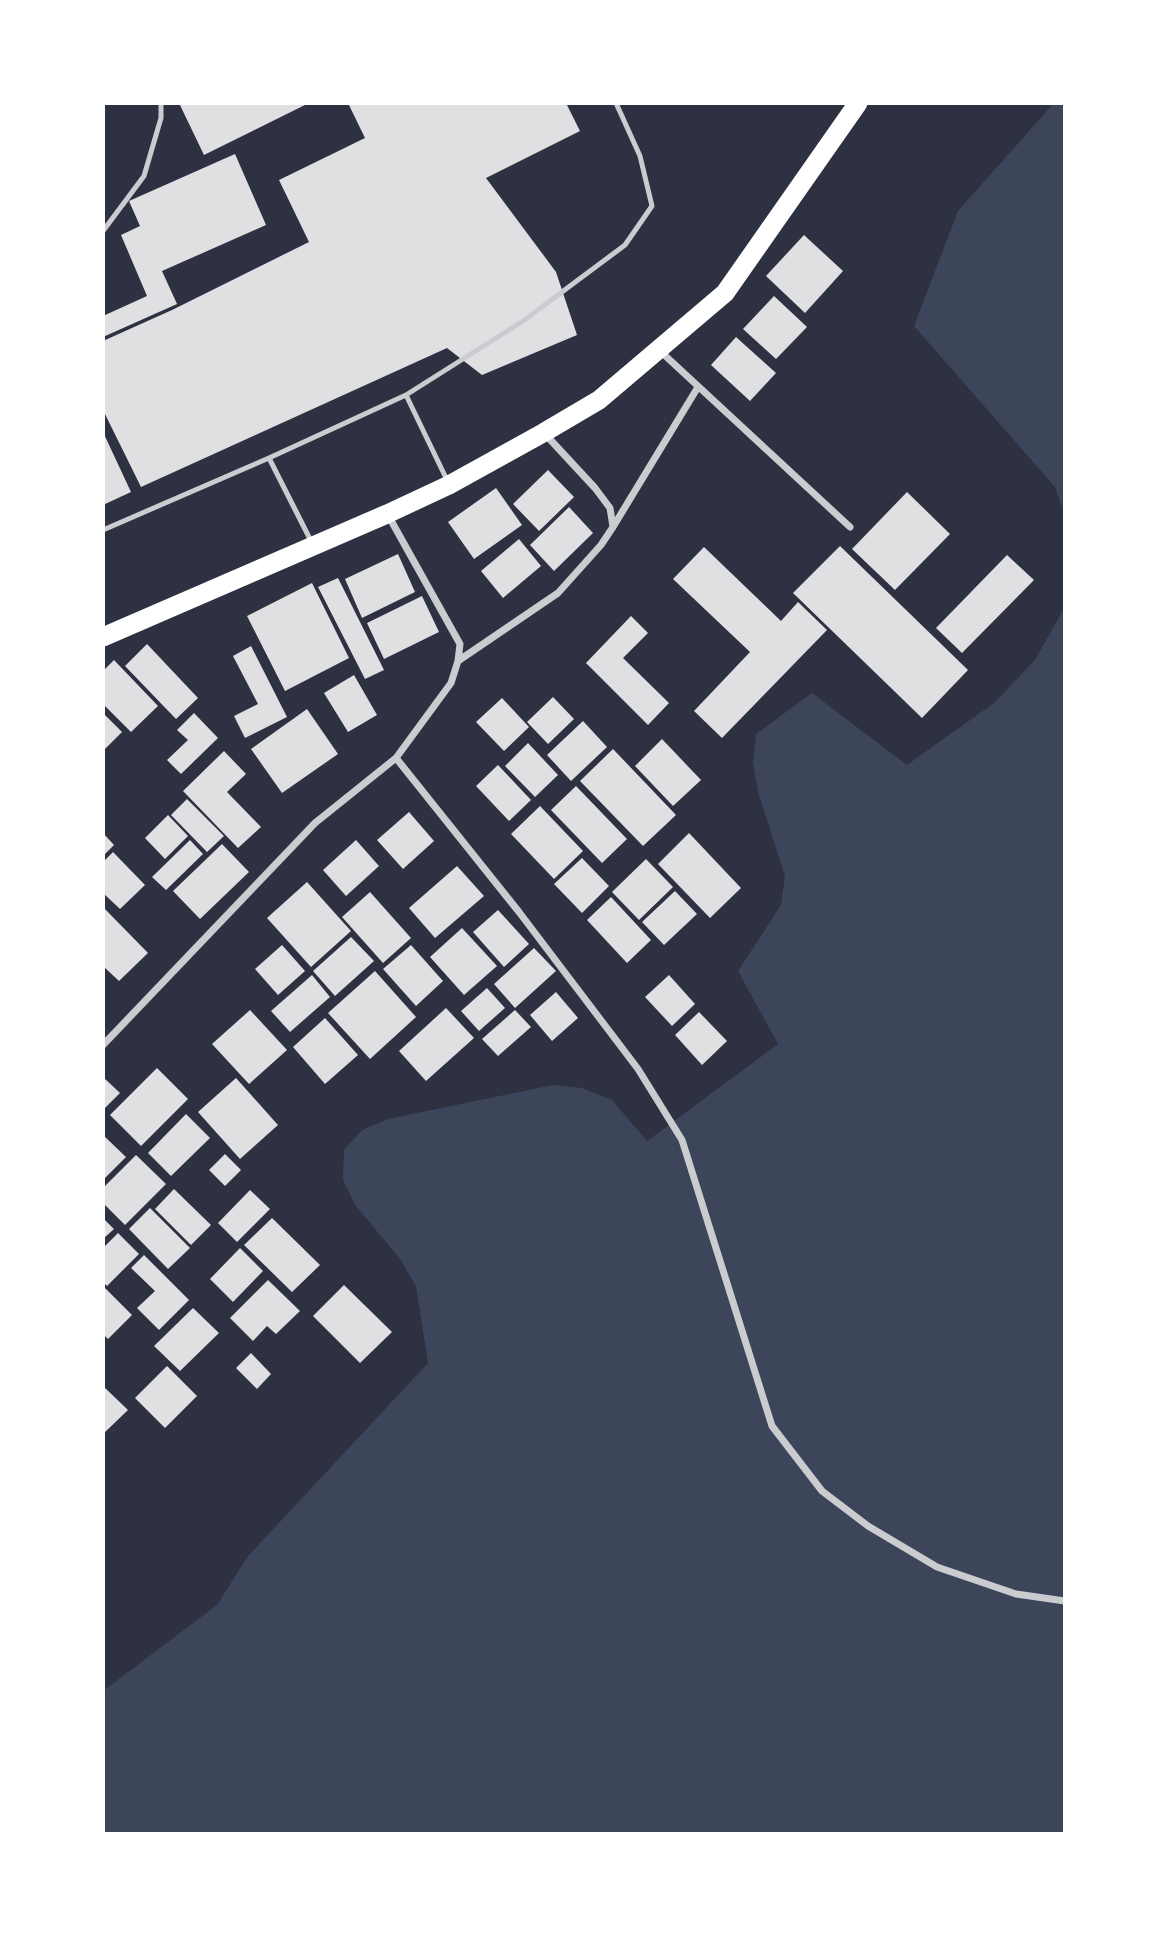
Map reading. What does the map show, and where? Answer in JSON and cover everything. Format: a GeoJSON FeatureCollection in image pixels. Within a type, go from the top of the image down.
{"type":"FeatureCollection","features":[{"type":"Feature","properties":{"kind":"highway"},"geometry":{"type":"LineString","coordinates":[[103,637],[449,485],[599,400],[725,293],[858,103]]}},
{"type":"Feature","properties":{"kind":"street"},"geometry":{"type":"LineString","coordinates":[[659,350],[850,527]]}},
{"type":"Feature","properties":{"kind":"street"},"geometry":{"type":"LineString","coordinates":[[458,661],[558,593],[601,545],[698,387]]}},
{"type":"Feature","properties":{"kind":"street"},"geometry":{"type":"LineString","coordinates":[[544,433],[610,508],[613,527]]}},
{"type":"Feature","properties":{"kind":"street"},"geometry":{"type":"LineString","coordinates":[[103,1045],[315,823],[396,758],[451,683],[460,644],[387,514]]}},
{"type":"Feature","properties":{"kind":"street"},"geometry":{"type":"LineString","coordinates":[[396,758],[519,912],[638,1069],[682,1140],[772,1426],[822,1491],[868,1526],[937,1567],[1016,1594],[1065,1601]]}},
{"type":"Feature","properties":{"kind":"lane"},"geometry":{"type":"LineString","coordinates":[[103,231],[144,176],[161,118],[161,103]]}},
{"type":"Feature","properties":{"kind":"lane"},"geometry":{"type":"LineString","coordinates":[[103,530],[406,395],[523,321],[625,244],[652,206],[640,156],[615,103]]}},
{"type":"Feature","properties":{"kind":"lane"},"geometry":{"type":"LineString","coordinates":[[406,395],[449,485]]}},
{"type":"Feature","properties":{"kind":"lane"},"geometry":{"type":"LineString","coordinates":[[269,458],[314,546]]}},
{"type":"Feature","properties":{"kind":"shaded area"},"geometry":{"type":"Polygon","coordinates":[[[1054,103],[1065,103],[1065,516],[1055,487],[914,326],[958,211],[1054,103]]]}},
{"type":"Feature","properties":{"kind":"shaded area"},"geometry":{"type":"Polygon","coordinates":[[[1065,597],[1065,1834],[103,1834],[103,1691],[217,1605],[248,1556],[428,1363],[416,1286],[400,1259],[356,1206],[343,1180],[344,1150],[362,1130],[388,1119],[553,1085],[582,1088],[612,1100],[647,1141],[778,1044],[738,971],[781,905],[785,876],[758,792],[753,762],[756,734],[812,693],[907,765],[994,703],[1035,660],[1063,610],[1065,597]]]}},
{"type":"Feature","properties":{"kind":"building"},"geometry":{"type":"Polygon","coordinates":[[[179,103],[309,103],[204,155],[179,103]]]}},
{"type":"Feature","properties":{"kind":"building"},"geometry":{"type":"Polygon","coordinates":[[[348,103],[566,103],[580,131],[486,178],[556,272],[577,335],[482,375],[447,348],[141,487],[103,410],[103,341],[309,242],[279,180],[365,138],[348,103]]]}},
{"type":"Feature","properties":{"kind":"building"},"geometry":{"type":"Polygon","coordinates":[[[235,154],[266,225],[162,271],[177,304],[103,337],[103,316],[147,296],[121,235],[140,226],[129,201],[235,154]]]}},
{"type":"Feature","properties":{"kind":"building"},"geometry":{"type":"Polygon","coordinates":[[[804,235],[843,271],[805,313],[766,276],[804,235]]]}},
{"type":"Feature","properties":{"kind":"building"},"geometry":{"type":"Polygon","coordinates":[[[774,296],[807,327],[776,359],[743,329],[774,296]]]}},
{"type":"Feature","properties":{"kind":"building"},"geometry":{"type":"Polygon","coordinates":[[[736,337],[776,373],[750,401],[711,365],[736,337]]]}},
{"type":"Feature","properties":{"kind":"building"},"geometry":{"type":"Polygon","coordinates":[[[103,432],[131,492],[103,505],[103,432]]]}},
{"type":"Feature","properties":{"kind":"building"},"geometry":{"type":"Polygon","coordinates":[[[548,470],[574,497],[539,531],[513,504],[548,470]]]}},
{"type":"Feature","properties":{"kind":"building"},"geometry":{"type":"Polygon","coordinates":[[[496,488],[522,525],[474,559],[448,522],[496,488]]]}},
{"type":"Feature","properties":{"kind":"building"},"geometry":{"type":"Polygon","coordinates":[[[907,492],[950,534],[895,590],[852,549],[907,492]]]}},
{"type":"Feature","properties":{"kind":"building"},"geometry":{"type":"Polygon","coordinates":[[[569,507],[593,533],[554,571],[530,545],[569,507]]]}},
{"type":"Feature","properties":{"kind":"building"},"geometry":{"type":"Polygon","coordinates":[[[519,539],[541,566],[503,598],[481,571],[519,539]]]}},
{"type":"Feature","properties":{"kind":"building"},"geometry":{"type":"Polygon","coordinates":[[[840,546],[968,670],[922,718],[793,593],[840,546]]]}},
{"type":"Feature","properties":{"kind":"building"},"geometry":{"type":"Polygon","coordinates":[[[704,547],[781,621],[798,602],[827,630],[722,738],[694,711],[750,652],[673,579],[704,547]]]}},
{"type":"Feature","properties":{"kind":"building"},"geometry":{"type":"Polygon","coordinates":[[[398,554],[415,592],[362,618],[345,579],[398,554]]]}},
{"type":"Feature","properties":{"kind":"building"},"geometry":{"type":"Polygon","coordinates":[[[1007,555],[1034,580],[962,653],[936,628],[1007,555]]]}},
{"type":"Feature","properties":{"kind":"building"},"geometry":{"type":"Polygon","coordinates":[[[338,578],[384,670],[365,679],[318,587],[338,578]]]}},
{"type":"Feature","properties":{"kind":"building"},"geometry":{"type":"Polygon","coordinates":[[[312,583],[349,658],[285,691],[247,616],[312,583]]]}},
{"type":"Feature","properties":{"kind":"building"},"geometry":{"type":"Polygon","coordinates":[[[422,596],[439,632],[384,659],[367,623],[422,596]]]}},
{"type":"Feature","properties":{"kind":"building"},"geometry":{"type":"Polygon","coordinates":[[[631,616],[648,633],[623,658],[669,703],[648,725],[586,663],[631,616]]]}},
{"type":"Feature","properties":{"kind":"building"},"geometry":{"type":"Polygon","coordinates":[[[147,644],[198,698],[176,719],[125,666],[147,644]]]}},
{"type":"Feature","properties":{"kind":"building"},"geometry":{"type":"Polygon","coordinates":[[[251,646],[287,717],[245,738],[234,716],[258,704],[233,656],[251,646]]]}},
{"type":"Feature","properties":{"kind":"building"},"geometry":{"type":"Polygon","coordinates":[[[114,660],[158,706],[131,732],[103,704],[103,671],[114,660]]]}},
{"type":"Feature","properties":{"kind":"building"},"geometry":{"type":"Polygon","coordinates":[[[354,675],[377,715],[348,732],[324,693],[354,675]]]}},
{"type":"Feature","properties":{"kind":"building"},"geometry":{"type":"Polygon","coordinates":[[[553,697],[574,719],[548,744],[527,722],[553,697]]]}},
{"type":"Feature","properties":{"kind":"building"},"geometry":{"type":"Polygon","coordinates":[[[502,698],[529,727],[504,751],[476,722],[502,698]]]}},
{"type":"Feature","properties":{"kind":"building"},"geometry":{"type":"Polygon","coordinates":[[[307,709],[338,754],[282,793],[251,749],[307,709]]]}},
{"type":"Feature","properties":{"kind":"building"},"geometry":{"type":"Polygon","coordinates":[[[103,713],[122,732],[103,751],[103,713]]]}},
{"type":"Feature","properties":{"kind":"building"},"geometry":{"type":"Polygon","coordinates":[[[194,713],[218,738],[181,774],[167,760],[188,740],[177,730],[194,713]]]}},
{"type":"Feature","properties":{"kind":"building"},"geometry":{"type":"Polygon","coordinates":[[[583,721],[607,747],[571,781],[547,755],[583,721]]]}},
{"type":"Feature","properties":{"kind":"building"},"geometry":{"type":"Polygon","coordinates":[[[662,739],[701,780],[673,806],[635,766],[662,739]]]}},
{"type":"Feature","properties":{"kind":"building"},"geometry":{"type":"Polygon","coordinates":[[[528,743],[558,775],[535,797],[505,766],[528,743]]]}},
{"type":"Feature","properties":{"kind":"building"},"geometry":{"type":"Polygon","coordinates":[[[613,749],[676,815],[643,846],[580,781],[613,749]]]}},
{"type":"Feature","properties":{"kind":"building"},"geometry":{"type":"Polygon","coordinates":[[[224,751],[246,774],[227,792],[261,827],[238,848],[183,791],[224,751]]]}},
{"type":"Feature","properties":{"kind":"building"},"geometry":{"type":"Polygon","coordinates":[[[498,765],[531,800],[509,821],[476,786],[498,765]]]}},
{"type":"Feature","properties":{"kind":"building"},"geometry":{"type":"Polygon","coordinates":[[[576,786],[627,839],[602,863],[551,810],[576,786]]]}},
{"type":"Feature","properties":{"kind":"building"},"geometry":{"type":"Polygon","coordinates":[[[187,799],[224,836],[207,852],[171,815],[187,799]]]}},
{"type":"Feature","properties":{"kind":"building"},"geometry":{"type":"Polygon","coordinates":[[[540,806],[583,851],[554,879],[511,834],[540,806]]]}},
{"type":"Feature","properties":{"kind":"building"},"geometry":{"type":"Polygon","coordinates":[[[409,812],[434,841],[403,869],[377,840],[409,812]]]}},
{"type":"Feature","properties":{"kind":"building"},"geometry":{"type":"Polygon","coordinates":[[[168,815],[188,836],[165,859],[145,838],[168,815]]]}},
{"type":"Feature","properties":{"kind":"building"},"geometry":{"type":"Polygon","coordinates":[[[103,833],[114,845],[103,856],[103,833]]]}},
{"type":"Feature","properties":{"kind":"building"},"geometry":{"type":"Polygon","coordinates":[[[689,833],[741,888],[710,918],[658,864],[689,833]]]}},
{"type":"Feature","properties":{"kind":"building"},"geometry":{"type":"Polygon","coordinates":[[[190,840],[203,854],[166,890],[152,877],[190,840]]]}},
{"type":"Feature","properties":{"kind":"building"},"geometry":{"type":"Polygon","coordinates":[[[356,840],[379,866],[346,896],[323,870],[356,840]]]}},
{"type":"Feature","properties":{"kind":"building"},"geometry":{"type":"Polygon","coordinates":[[[222,844],[249,872],[200,919],[173,891],[222,844]]]}},
{"type":"Feature","properties":{"kind":"building"},"geometry":{"type":"Polygon","coordinates":[[[113,852],[145,885],[120,909],[103,893],[103,862],[113,852]]]}},
{"type":"Feature","properties":{"kind":"building"},"geometry":{"type":"Polygon","coordinates":[[[582,858],[609,886],[582,913],[554,884],[582,858]]]}},
{"type":"Feature","properties":{"kind":"building"},"geometry":{"type":"Polygon","coordinates":[[[646,859],[673,887],[639,920],[612,892],[646,859]]]}},
{"type":"Feature","properties":{"kind":"building"},"geometry":{"type":"Polygon","coordinates":[[[457,866],[484,896],[435,938],[409,908],[457,866]]]}},
{"type":"Feature","properties":{"kind":"building"},"geometry":{"type":"Polygon","coordinates":[[[307,882],[351,931],[311,967],[267,918],[307,882]]]}},
{"type":"Feature","properties":{"kind":"building"},"geometry":{"type":"Polygon","coordinates":[[[675,891],[697,914],[664,945],[642,922],[675,891]]]}},
{"type":"Feature","properties":{"kind":"building"},"geometry":{"type":"Polygon","coordinates":[[[370,892],[411,938],[383,963],[342,917],[370,892]]]}},
{"type":"Feature","properties":{"kind":"building"},"geometry":{"type":"Polygon","coordinates":[[[611,897],[651,940],[627,963],[587,920],[611,897]]]}},
{"type":"Feature","properties":{"kind":"building"},"geometry":{"type":"Polygon","coordinates":[[[103,907],[148,953],[119,981],[103,966],[103,907]]]}},
{"type":"Feature","properties":{"kind":"building"},"geometry":{"type":"Polygon","coordinates":[[[498,910],[529,944],[504,967],[473,932],[498,910]]]}},
{"type":"Feature","properties":{"kind":"building"},"geometry":{"type":"Polygon","coordinates":[[[462,928],[497,966],[464,995],[430,957],[462,928]]]}},
{"type":"Feature","properties":{"kind":"building"},"geometry":{"type":"Polygon","coordinates":[[[351,937],[374,961],[335,996],[313,971],[351,937]]]}},
{"type":"Feature","properties":{"kind":"building"},"geometry":{"type":"Polygon","coordinates":[[[282,945],[305,971],[278,995],[255,969],[282,945]]]}},
{"type":"Feature","properties":{"kind":"building"},"geometry":{"type":"Polygon","coordinates":[[[411,945],[443,981],[416,1006],[383,969],[411,945]]]}},
{"type":"Feature","properties":{"kind":"building"},"geometry":{"type":"Polygon","coordinates":[[[534,948],[556,971],[515,1008],[494,984],[534,948]]]}},
{"type":"Feature","properties":{"kind":"building"},"geometry":{"type":"Polygon","coordinates":[[[375,971],[416,1017],[370,1059],[328,1013],[375,971]]]}},
{"type":"Feature","properties":{"kind":"building"},"geometry":{"type":"Polygon","coordinates":[[[312,975],[330,997],[290,1032],[271,1011],[312,975]]]}},
{"type":"Feature","properties":{"kind":"building"},"geometry":{"type":"Polygon","coordinates":[[[669,975],[695,1004],[672,1026],[645,997],[669,975]]]}},
{"type":"Feature","properties":{"kind":"building"},"geometry":{"type":"Polygon","coordinates":[[[487,988],[505,1008],[479,1031],[461,1011],[487,988]]]}},
{"type":"Feature","properties":{"kind":"building"},"geometry":{"type":"Polygon","coordinates":[[[556,992],[578,1018],[552,1041],[530,1015],[556,992]]]}},
{"type":"Feature","properties":{"kind":"building"},"geometry":{"type":"Polygon","coordinates":[[[446,1008],[474,1038],[426,1081],[399,1051],[446,1008]]]}},
{"type":"Feature","properties":{"kind":"building"},"geometry":{"type":"Polygon","coordinates":[[[250,1010],[287,1050],[249,1084],[212,1044],[250,1010]]]}},
{"type":"Feature","properties":{"kind":"building"},"geometry":{"type":"Polygon","coordinates":[[[515,1010],[531,1027],[498,1056],[482,1039],[515,1010]]]}},
{"type":"Feature","properties":{"kind":"building"},"geometry":{"type":"Polygon","coordinates":[[[699,1012],[727,1041],[702,1065],[675,1035],[699,1012]]]}},
{"type":"Feature","properties":{"kind":"building"},"geometry":{"type":"Polygon","coordinates":[[[325,1018],[358,1055],[325,1084],[293,1047],[325,1018]]]}},
{"type":"Feature","properties":{"kind":"building"},"geometry":{"type":"Polygon","coordinates":[[[157,1068],[188,1099],[141,1146],[110,1115],[157,1068]]]}},
{"type":"Feature","properties":{"kind":"building"},"geometry":{"type":"Polygon","coordinates":[[[103,1077],[120,1093],[103,1110],[103,1077]]]}},
{"type":"Feature","properties":{"kind":"building"},"geometry":{"type":"Polygon","coordinates":[[[236,1078],[278,1125],[240,1159],[198,1112],[236,1078]]]}},
{"type":"Feature","properties":{"kind":"building"},"geometry":{"type":"Polygon","coordinates":[[[186,1114],[210,1138],[171,1176],[148,1153],[186,1114]]]}},
{"type":"Feature","properties":{"kind":"building"},"geometry":{"type":"Polygon","coordinates":[[[103,1135],[126,1157],[103,1180],[103,1135]]]}},
{"type":"Feature","properties":{"kind":"building"},"geometry":{"type":"Polygon","coordinates":[[[225,1154],[241,1170],[225,1186],[209,1170],[225,1154]]]}},
{"type":"Feature","properties":{"kind":"building"},"geometry":{"type":"Polygon","coordinates":[[[136,1155],[166,1184],[125,1225],[103,1203],[103,1188],[136,1155]]]}},
{"type":"Feature","properties":{"kind":"building"},"geometry":{"type":"Polygon","coordinates":[[[174,1189],[211,1225],[191,1245],[155,1209],[174,1189]]]}},
{"type":"Feature","properties":{"kind":"building"},"geometry":{"type":"Polygon","coordinates":[[[250,1190],[270,1209],[237,1242],[218,1223],[250,1190]]]}},
{"type":"Feature","properties":{"kind":"building"},"geometry":{"type":"Polygon","coordinates":[[[150,1208],[190,1248],[168,1269],[129,1229],[150,1208]]]}},
{"type":"Feature","properties":{"kind":"building"},"geometry":{"type":"Polygon","coordinates":[[[103,1218],[114,1229],[103,1239],[103,1218]]]}},
{"type":"Feature","properties":{"kind":"building"},"geometry":{"type":"Polygon","coordinates":[[[272,1218],[320,1265],[292,1292],[244,1245],[272,1218]]]}},
{"type":"Feature","properties":{"kind":"building"},"geometry":{"type":"Polygon","coordinates":[[[118,1233],[139,1254],[107,1286],[103,1282],[103,1248],[118,1233]]]}},
{"type":"Feature","properties":{"kind":"building"},"geometry":{"type":"Polygon","coordinates":[[[240,1248],[263,1271],[233,1302],[210,1279],[240,1248]]]}},
{"type":"Feature","properties":{"kind":"building"},"geometry":{"type":"Polygon","coordinates":[[[144,1255],[189,1300],[159,1330],[137,1308],[155,1291],[131,1268],[144,1255]]]}},
{"type":"Feature","properties":{"kind":"building"},"geometry":{"type":"Polygon","coordinates":[[[268,1280],[300,1311],[276,1334],[267,1326],[253,1341],[230,1318],[268,1280]]]}},
{"type":"Feature","properties":{"kind":"building"},"geometry":{"type":"Polygon","coordinates":[[[344,1285],[392,1332],[360,1363],[313,1316],[344,1285]]]}},
{"type":"Feature","properties":{"kind":"building"},"geometry":{"type":"Polygon","coordinates":[[[103,1286],[132,1315],[108,1339],[103,1334],[103,1286]]]}},
{"type":"Feature","properties":{"kind":"building"},"geometry":{"type":"Polygon","coordinates":[[[193,1308],[219,1333],[180,1371],[154,1346],[193,1308]]]}},
{"type":"Feature","properties":{"kind":"building"},"geometry":{"type":"Polygon","coordinates":[[[251,1353],[271,1374],[257,1389],[236,1368],[251,1353]]]}},
{"type":"Feature","properties":{"kind":"building"},"geometry":{"type":"Polygon","coordinates":[[[167,1366],[197,1396],[165,1428],[135,1398],[167,1366]]]}},
{"type":"Feature","properties":{"kind":"building"},"geometry":{"type":"Polygon","coordinates":[[[103,1386],[128,1410],[103,1434],[103,1386]]]}}]}
